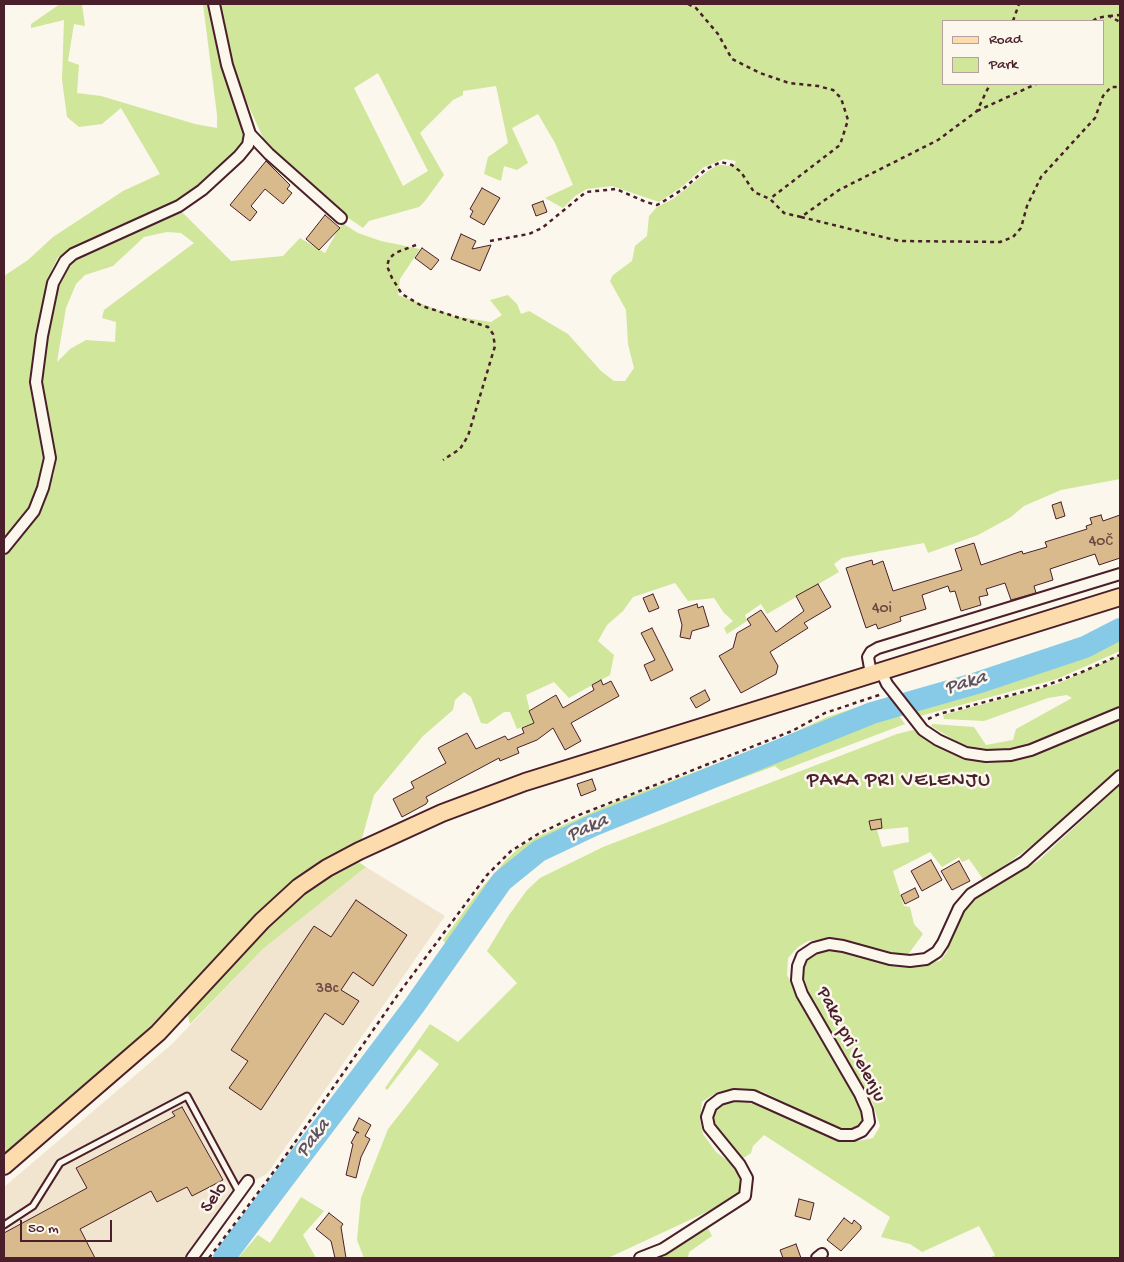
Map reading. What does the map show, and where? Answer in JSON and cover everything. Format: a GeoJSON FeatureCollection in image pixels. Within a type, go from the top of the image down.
{"type":"FeatureCollection","features":[{"type":"Feature","properties":{"kind":"main road"},"geometry":{"type":"LineString","coordinates":[[4,1166],[158,1033],[262,921],[299,887],[327,868],[398,833],[478,798],[1120,597]]}},
{"type":"Feature","properties":{"kind":"street"},"geometry":{"type":"LineString","coordinates":[[214,4],[227,65],[250,134],[341,218]]}},
{"type":"Feature","properties":{"kind":"street"},"geometry":{"type":"LineString","coordinates":[[4,548],[34,510],[43,488],[50,458],[36,382],[53,284],[65,261],[73,254],[179,206],[202,190],[239,156],[248,144],[250,134]]}},
{"type":"Feature","properties":{"kind":"street"},"geometry":{"type":"LineString","coordinates":[[1120,574],[878,648],[870,652],[868,657],[876,673],[914,721],[938,740],[966,753],[986,756],[1010,755],[1031,750],[1120,714]]}},
{"type":"Feature","properties":{"kind":"street","name":"Paka pri Velenju"},"geometry":{"type":"LineString","coordinates":[[640,1258],[663,1249],[745,1196],[748,1178],[740,1165],[709,1128],[707,1117],[711,1106],[720,1098],[734,1095],[753,1096],[840,1135],[853,1135],[862,1131],[869,1122],[868,1110],[860,1094],[802,994],[797,980],[798,966],[802,956],[814,948],[829,944],[890,959],[910,961],[926,959],[940,947],[959,908],[972,894],[1024,862],[1120,776]]}},
{"type":"Feature","properties":{"kind":"street","name":"Selo"},"geometry":{"type":"LineString","coordinates":[[192,1258],[248,1181]]}},
{"type":"Feature","properties":{"kind":"lane"},"geometry":{"type":"LineString","coordinates":[[4,1225],[33,1206],[60,1163],[187,1096],[240,1194]]}},
{"type":"Feature","properties":{"kind":"path"},"geometry":{"type":"LineString","coordinates":[[688,4],[696,8],[718,34],[732,59],[760,73],[789,83],[818,86],[833,90],[840,98],[848,120],[840,145],[770,199]]}},
{"type":"Feature","properties":{"kind":"path"},"geometry":{"type":"LineString","coordinates":[[1013,20],[1019,4]]}},
{"type":"Feature","properties":{"kind":"path"},"geometry":{"type":"LineString","coordinates":[[1094,20],[1120,15]]}},
{"type":"Feature","properties":{"kind":"path"},"geometry":{"type":"LineString","coordinates":[[1109,16],[1120,22]]}},
{"type":"Feature","properties":{"kind":"path"},"geometry":{"type":"LineString","coordinates":[[977,111],[990,85]]}},
{"type":"Feature","properties":{"kind":"path"},"geometry":{"type":"LineString","coordinates":[[801,217],[839,190],[938,140],[977,111],[1034,85]]}},
{"type":"Feature","properties":{"kind":"path"},"geometry":{"type":"LineString","coordinates":[[490,241],[529,234],[542,228],[586,192],[616,190],[657,205],[683,189],[706,169],[721,162],[732,164],[741,172],[754,192],[770,199],[784,213],[899,241],[1000,242],[1014,237],[1021,228],[1027,206],[1041,177],[1094,118],[1103,96],[1111,87],[1120,87]]}},
{"type":"Feature","properties":{"kind":"path"},"geometry":{"type":"LineString","coordinates":[[416,245],[395,253],[389,258],[387,266],[402,294],[422,306],[488,327],[493,334],[495,346],[468,436],[460,449],[443,460]]}},
{"type":"Feature","properties":{"kind":"path"},"geometry":{"type":"LineString","coordinates":[[939,714],[1042,687],[1120,655]]}},
{"type":"Feature","properties":{"kind":"path"},"geometry":{"type":"LineString","coordinates":[[209,1258],[284,1158],[399,993],[487,875],[511,851],[552,827],[792,731],[825,713],[891,691]]}},
{"type":"Feature","properties":{"kind":"shaded area"},"geometry":{"type":"Polygon","coordinates":[[[366,867],[445,916],[267,1174],[255,1180],[243,1176],[214,1237],[198,1258],[4,1258],[4,1187],[172,1044],[264,948],[366,867]]]}},
{"type":"Feature","properties":{"kind":"green space"},"geometry":{"type":"Polygon","coordinates":[[[60,4],[82,4],[85,26],[74,24],[68,61],[79,65],[77,93],[101,96],[195,124],[217,128],[203,4],[211,4],[246,133],[243,144],[195,192],[169,207],[58,257],[52,269],[47,289],[33,369],[46,461],[43,481],[25,516],[4,542],[4,276],[28,260],[53,237],[123,191],[160,174],[121,108],[102,124],[79,127],[67,117],[62,80],[64,20],[31,28],[31,24],[60,4]]]}},
{"type":"Feature","properties":{"kind":"green space"},"geometry":{"type":"Polygon","coordinates":[[[218,4],[1120,4],[1120,479],[1061,490],[1024,506],[1011,517],[978,535],[928,553],[924,543],[842,558],[834,564],[839,572],[767,614],[761,604],[745,615],[747,621],[727,634],[724,628],[733,621],[724,613],[714,598],[688,601],[675,583],[633,597],[623,611],[607,625],[598,641],[614,655],[610,675],[569,698],[554,682],[526,695],[533,723],[517,729],[510,712],[504,712],[487,724],[481,723],[471,697],[464,692],[455,700],[453,710],[423,736],[374,795],[361,842],[302,875],[283,889],[199,979],[125,1053],[4,1154],[4,556],[30,524],[54,474],[55,455],[44,402],[42,366],[60,276],[74,258],[108,245],[180,210],[231,261],[283,256],[300,238],[325,253],[342,223],[358,233],[381,241],[420,249],[400,279],[398,295],[454,316],[491,322],[502,315],[490,300],[508,295],[517,304],[521,314],[529,311],[568,334],[601,371],[614,381],[625,381],[634,368],[628,344],[626,310],[610,281],[613,275],[632,261],[635,246],[647,236],[649,216],[657,207],[673,199],[718,165],[734,166],[736,161],[724,159],[704,167],[683,186],[659,202],[612,186],[587,189],[575,196],[563,208],[545,198],[573,185],[555,143],[538,114],[512,128],[528,163],[517,170],[504,166],[501,181],[484,174],[488,157],[508,143],[496,86],[463,91],[463,95],[453,100],[420,133],[444,175],[419,207],[369,221],[363,228],[341,213],[272,152],[264,140],[232,69],[218,4]],[[378,73],[354,88],[403,186],[428,171],[378,73]],[[167,232],[144,237],[113,266],[85,275],[76,284],[66,308],[57,362],[70,349],[86,340],[115,342],[116,322],[102,318],[104,310],[194,243],[181,233],[167,232]]]}},
{"type":"Feature","properties":{"kind":"green space"},"geometry":{"type":"Polygon","coordinates":[[[1120,635],[1120,651],[1057,679],[920,716],[913,707],[964,695],[1048,669],[1120,635]]]}},
{"type":"Feature","properties":{"kind":"green space"},"geometry":{"type":"Polygon","coordinates":[[[1120,655],[1120,708],[1042,741],[1017,750],[997,752],[975,750],[964,746],[931,726],[932,724],[974,727],[986,745],[1013,740],[1016,729],[1072,698],[1067,695],[1048,698],[984,721],[944,719],[943,715],[1057,684],[1120,655]]]}},
{"type":"Feature","properties":{"kind":"green space"},"geometry":{"type":"Polygon","coordinates":[[[886,698],[891,704],[633,803],[541,843],[508,870],[447,946],[443,940],[478,892],[506,860],[520,847],[539,836],[615,802],[774,742],[827,717],[886,698]]]}},
{"type":"Feature","properties":{"kind":"green space"},"geometry":{"type":"Polygon","coordinates":[[[896,712],[905,724],[781,771],[775,766],[723,785],[716,781],[896,712]]]}},
{"type":"Feature","properties":{"kind":"green space"},"geometry":{"type":"Polygon","coordinates":[[[1120,718],[1120,768],[1030,847],[1008,863],[983,879],[969,859],[962,862],[959,857],[942,867],[930,852],[893,871],[904,906],[910,907],[914,924],[923,934],[907,956],[829,938],[808,941],[798,947],[788,958],[787,975],[864,1114],[866,1124],[857,1132],[838,1128],[761,1091],[733,1089],[714,1094],[702,1102],[700,1120],[703,1134],[716,1152],[737,1167],[745,1184],[739,1197],[608,1258],[364,1258],[357,1240],[361,1198],[388,1129],[439,1064],[419,1049],[387,1090],[385,1088],[430,1024],[458,1042],[517,983],[487,951],[527,890],[540,878],[603,847],[897,734],[913,730],[927,740],[966,757],[989,761],[1015,759],[1058,745],[1120,718]],[[908,827],[877,830],[882,847],[909,842],[908,827]]]}},
{"type":"Feature","properties":{"kind":"green space"},"geometry":{"type":"Polygon","coordinates":[[[1120,785],[1120,1258],[990,1258],[995,1255],[979,1226],[922,1252],[910,1244],[881,1237],[890,1217],[764,1135],[753,1146],[751,1153],[742,1159],[724,1141],[713,1123],[714,1114],[722,1104],[736,1099],[767,1108],[839,1139],[858,1141],[873,1138],[880,1126],[873,1104],[811,1000],[803,975],[805,960],[814,952],[839,950],[910,965],[940,961],[947,952],[950,937],[969,902],[1038,861],[1120,785]]]}},
{"type":"Feature","properties":{"kind":"green space"},"geometry":{"type":"Polygon","coordinates":[[[357,861],[366,867],[264,948],[190,1024],[188,1016],[191,1009],[284,909],[303,893],[357,861]]]}},
{"type":"Feature","properties":{"kind":"green space"},"geometry":{"type":"Polygon","coordinates":[[[301,1197],[324,1211],[303,1235],[316,1258],[238,1258],[258,1235],[270,1243],[301,1197]]]}},
{"type":"Feature","properties":{"kind":"green space"},"geometry":{"type":"Polygon","coordinates":[[[706,1224],[712,1236],[689,1252],[688,1258],[641,1258],[706,1224]]]}},
{"type":"Feature","properties":{"kind":"building"},"geometry":{"type":"Polygon","coordinates":[[[266,161],[290,185],[287,189],[292,193],[283,204],[265,189],[251,206],[257,212],[250,221],[230,205],[266,161]]]}},
{"type":"Feature","properties":{"kind":"building"},"geometry":{"type":"Polygon","coordinates":[[[482,188],[500,198],[484,225],[470,217],[473,211],[470,209],[482,188]]]}},
{"type":"Feature","properties":{"kind":"building"},"geometry":{"type":"Polygon","coordinates":[[[543,201],[547,212],[536,216],[532,205],[543,201]]]}},
{"type":"Feature","properties":{"kind":"building"},"geometry":{"type":"Polygon","coordinates":[[[325,215],[340,228],[319,250],[306,239],[325,215]]]}},
{"type":"Feature","properties":{"kind":"building"},"geometry":{"type":"Polygon","coordinates":[[[461,234],[476,241],[472,249],[491,245],[480,271],[451,259],[461,234]]]}},
{"type":"Feature","properties":{"kind":"building"},"geometry":{"type":"Polygon","coordinates":[[[422,248],[439,260],[431,270],[415,258],[422,248]]]}},
{"type":"Feature","properties":{"kind":"building"},"geometry":{"type":"Polygon","coordinates":[[[1061,502],[1065,516],[1056,519],[1052,505],[1061,502]]]}},
{"type":"Feature","properties":{"kind":"building"},"geometry":{"type":"Polygon","coordinates":[[[1101,515],[1103,521],[1120,515],[1120,558],[1099,565],[1095,554],[1050,569],[1053,580],[1034,586],[1036,593],[1011,600],[1005,583],[986,589],[988,595],[979,597],[981,605],[961,611],[955,591],[950,592],[948,586],[922,595],[926,609],[900,617],[901,621],[878,629],[876,624],[866,628],[846,568],[872,560],[873,565],[883,561],[893,591],[962,570],[955,549],[974,543],[981,565],[1022,551],[1023,554],[1047,547],[1045,542],[1087,529],[1086,526],[1092,524],[1090,518],[1101,515]]]}},
{"type":"Feature","properties":{"kind":"building"},"geometry":{"type":"Polygon","coordinates":[[[818,584],[831,607],[804,623],[808,628],[770,652],[778,666],[776,674],[741,693],[719,656],[733,648],[737,633],[751,625],[747,619],[761,610],[776,632],[804,611],[796,596],[818,584]]]}},
{"type":"Feature","properties":{"kind":"building"},"geometry":{"type":"Polygon","coordinates":[[[653,594],[659,608],[649,612],[643,598],[653,594]]]}},
{"type":"Feature","properties":{"kind":"building"},"geometry":{"type":"Polygon","coordinates":[[[697,604],[698,608],[703,606],[709,626],[692,631],[690,639],[680,637],[682,625],[678,610],[697,604]]]}},
{"type":"Feature","properties":{"kind":"building"},"geometry":{"type":"Polygon","coordinates":[[[652,628],[673,670],[651,681],[644,665],[655,660],[641,633],[652,628]]]}},
{"type":"Feature","properties":{"kind":"building"},"geometry":{"type":"Polygon","coordinates":[[[601,680],[603,685],[611,681],[619,696],[571,723],[581,741],[565,750],[553,728],[537,740],[517,748],[519,753],[500,761],[499,758],[426,797],[428,801],[426,804],[402,817],[393,799],[414,788],[411,782],[446,763],[438,748],[467,733],[476,749],[505,736],[508,740],[524,733],[522,728],[534,723],[529,711],[556,695],[563,708],[594,690],[592,685],[601,680]]]}},
{"type":"Feature","properties":{"kind":"building"},"geometry":{"type":"Polygon","coordinates":[[[705,690],[710,700],[696,708],[690,698],[705,690]]]}},
{"type":"Feature","properties":{"kind":"building"},"geometry":{"type":"Polygon","coordinates":[[[592,779],[596,790],[581,796],[577,784],[592,779]]]}},
{"type":"Feature","properties":{"kind":"building"},"geometry":{"type":"Polygon","coordinates":[[[881,819],[882,828],[871,830],[869,821],[881,819]]]}},
{"type":"Feature","properties":{"kind":"building"},"geometry":{"type":"Polygon","coordinates":[[[931,860],[942,880],[922,891],[911,871],[931,860]]]}},
{"type":"Feature","properties":{"kind":"building"},"geometry":{"type":"Polygon","coordinates":[[[959,861],[970,881],[952,890],[941,871],[959,861]]]}},
{"type":"Feature","properties":{"kind":"building"},"geometry":{"type":"Polygon","coordinates":[[[915,888],[919,897],[905,904],[901,895],[915,888]]]}},
{"type":"Feature","properties":{"kind":"building"},"geometry":{"type":"Polygon","coordinates":[[[356,900],[407,935],[373,986],[353,972],[341,990],[359,1001],[343,1025],[325,1013],[261,1110],[229,1088],[248,1061],[231,1050],[314,926],[331,937],[356,900]]]}},
{"type":"Feature","properties":{"kind":"building"},"geometry":{"type":"Polygon","coordinates":[[[182,1107],[223,1180],[192,1196],[187,1187],[157,1202],[151,1191],[80,1229],[95,1258],[4,1258],[4,1233],[87,1188],[76,1168],[175,1116],[172,1112],[182,1107]]]}},
{"type":"Feature","properties":{"kind":"building"},"geometry":{"type":"Polygon","coordinates":[[[359,1118],[371,1125],[365,1136],[370,1139],[361,1157],[356,1178],[346,1175],[353,1144],[351,1143],[357,1132],[353,1130],[359,1118]]]}},
{"type":"Feature","properties":{"kind":"building"},"geometry":{"type":"Polygon","coordinates":[[[799,1199],[814,1203],[810,1220],[795,1216],[799,1199]]]}},
{"type":"Feature","properties":{"kind":"building"},"geometry":{"type":"Polygon","coordinates":[[[329,1213],[343,1224],[341,1227],[346,1258],[335,1258],[331,1241],[316,1229],[329,1213]]]}},
{"type":"Feature","properties":{"kind":"building"},"geometry":{"type":"Polygon","coordinates":[[[844,1218],[852,1224],[854,1220],[861,1226],[861,1229],[841,1251],[827,1240],[844,1218]]]}},
{"type":"Feature","properties":{"kind":"building"},"geometry":{"type":"Polygon","coordinates":[[[796,1244],[801,1258],[783,1258],[780,1250],[796,1244]]]}},
{"type":"Feature","properties":{"kind":"waterway","name":"Paka"},"geometry":{"type":"LineString","coordinates":[[224,1258],[414,1006],[502,881],[539,851],[594,825],[872,713],[977,683],[1085,647],[1120,629]]}},
{"type":"Feature","properties":{"kind":"district","name":"PAKA PRI VELENJU"},"geometry":{"type":"Point","coordinates":[899,782]}}]}
